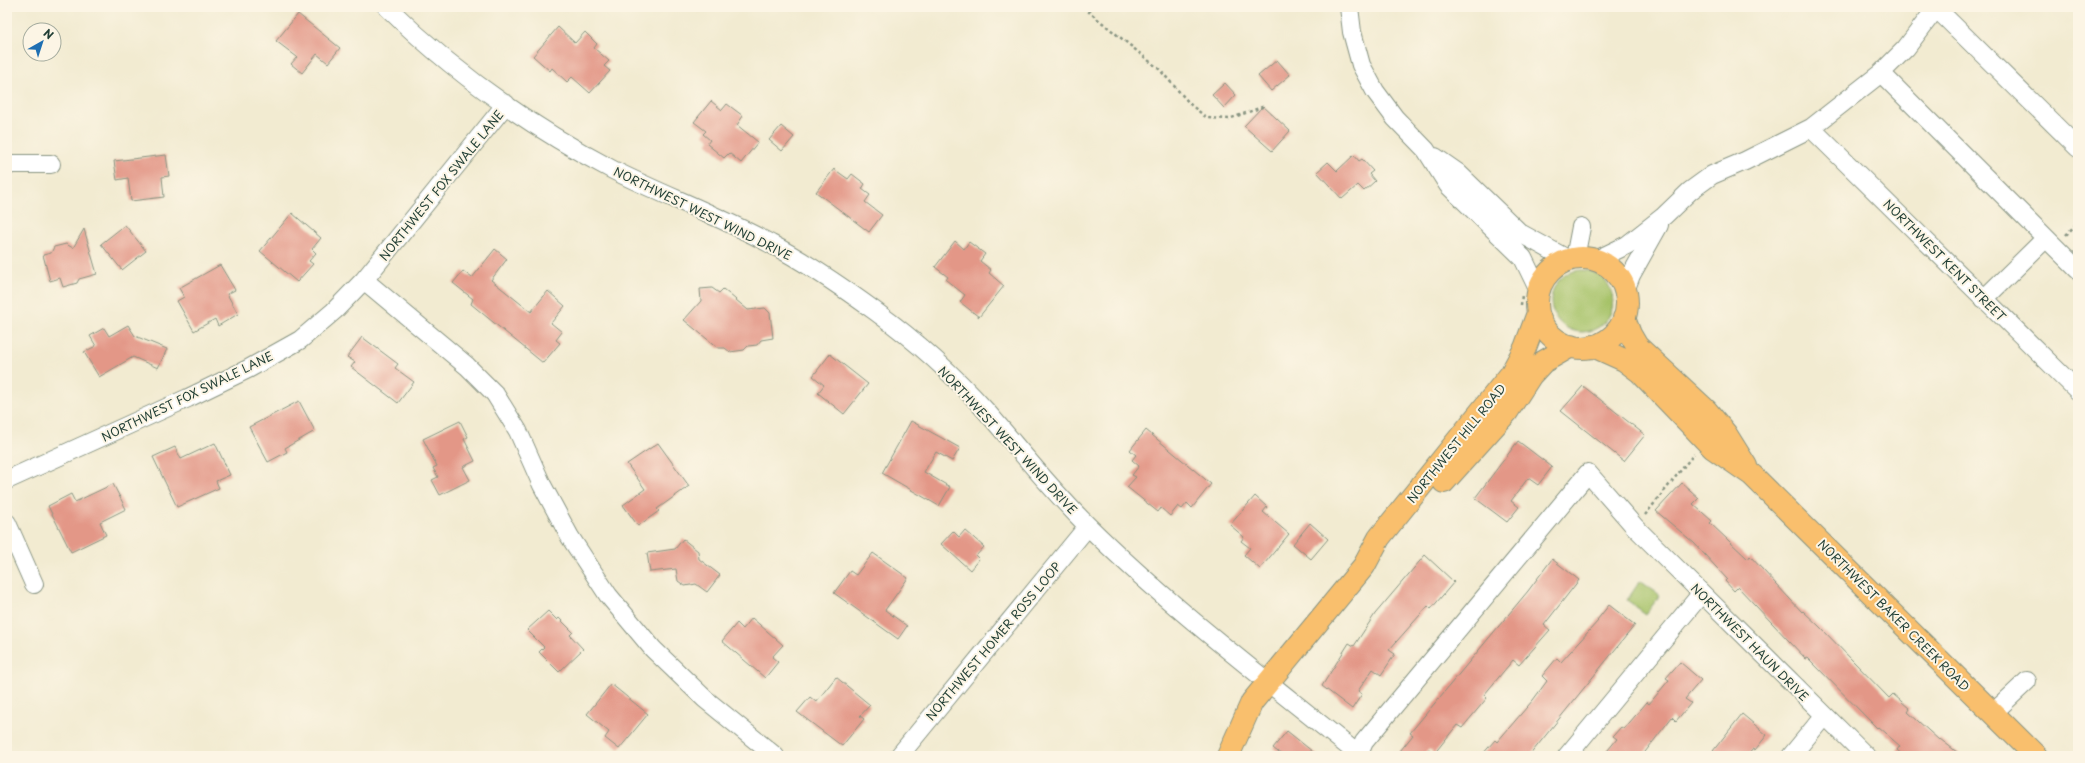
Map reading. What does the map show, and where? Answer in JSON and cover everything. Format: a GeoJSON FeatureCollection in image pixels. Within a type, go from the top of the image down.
{"type":"FeatureCollection","features":[{"type":"Feature","properties":{"kind":"main road"},"geometry":{"type":"LineString","coordinates":[[1580,259],[1615,272],[1625,291],[1627,305],[1624,318],[1612,336],[1593,346],[1570,346],[1560,341],[1550,334],[1543,324],[1530,311],[1530,291],[1559,264],[1580,259]]}},
{"type":"Feature","properties":{"kind":"main road","name":"NORTHWEST HILL ROAD"},"geometry":{"type":"LineString","coordinates":[[1228,756],[1252,702],[1364,566],[1379,538],[1511,374],[1524,348],[1530,311]]}},
{"type":"Feature","properties":{"kind":"main road","name":"NORTHWEST BAKER CREEK ROAD"},"geometry":{"type":"LineString","coordinates":[[1624,318],[1630,334],[1637,346],[1706,410],[1726,434],[1752,475]]}},
{"type":"Feature","properties":{"kind":"main road","name":"NORTHWEST HILL ROAD"},"geometry":{"type":"LineString","coordinates":[[1364,566],[1392,546],[1460,463],[1507,412],[1531,375],[1543,362],[1570,346]]}},
{"type":"Feature","properties":{"kind":"main road","name":"NORTHWEST BAKER CREEK ROAD"},"geometry":{"type":"LineString","coordinates":[[1593,346],[1624,360],[1640,372],[1713,448],[1752,475],[2036,756]]}},
{"type":"Feature","properties":{"kind":"street","name":"NORTHWEST WEST WIND DRIVE"},"geometry":{"type":"LineString","coordinates":[[387,7],[453,66],[506,104],[556,136],[614,170],[772,244],[836,283],[892,324],[947,371],[984,409],[1036,470],[1088,526],[1164,596],[1359,756]]}},
{"type":"Feature","properties":{"kind":"street"},"geometry":{"type":"LineString","coordinates":[[1349,7],[1352,32],[1361,65],[1375,91],[1395,118],[1426,150],[1458,173],[1520,233],[1580,259],[1627,245],[1712,175],[1752,158],[1811,128],[1881,73],[1906,48],[1937,8],[2078,148]]}},
{"type":"Feature","properties":{"kind":"street"},"geometry":{"type":"LineString","coordinates":[[1881,73],[2078,270]]}},
{"type":"Feature","properties":{"kind":"street","name":"NORTHWEST FOX SWALE LANE"},"geometry":{"type":"LineString","coordinates":[[7,480],[248,369],[300,340],[334,311],[364,280],[506,104]]}},
{"type":"Feature","properties":{"kind":"street","name":"NORTHWEST KENT STREET"},"geometry":{"type":"LineString","coordinates":[[1811,128],[2078,391]]}},
{"type":"Feature","properties":{"kind":"street"},"geometry":{"type":"LineString","coordinates":[[1426,150],[1448,185],[1524,258],[1530,291]]}},
{"type":"Feature","properties":{"kind":"street"},"geometry":{"type":"LineString","coordinates":[[7,166],[12,164],[51,164]]}},
{"type":"Feature","properties":{"kind":"street"},"geometry":{"type":"LineString","coordinates":[[1625,291],[1631,274],[1664,216]]}},
{"type":"Feature","properties":{"kind":"street"},"geometry":{"type":"LineString","coordinates":[[1580,259],[1581,227]]}},
{"type":"Feature","properties":{"kind":"street"},"geometry":{"type":"LineString","coordinates":[[1984,299],[2046,238]]}},
{"type":"Feature","properties":{"kind":"street"},"geometry":{"type":"LineString","coordinates":[[364,280],[467,366],[495,394],[518,431],[542,485],[570,538],[608,595],[653,649],[705,699],[775,756]]}},
{"type":"Feature","properties":{"kind":"street","name":"NORTHWEST HAUN DRIVE"},"geometry":{"type":"LineString","coordinates":[[1359,756],[1364,742],[1588,473],[1638,523],[1701,594],[1866,756]]}},
{"type":"Feature","properties":{"kind":"street"},"geometry":{"type":"LineString","coordinates":[[7,523],[34,584]]}},
{"type":"Feature","properties":{"kind":"street","name":"NORTHWEST HOMER ROSS LOOP"},"geometry":{"type":"LineString","coordinates":[[899,756],[1088,526]]}},
{"type":"Feature","properties":{"kind":"street"},"geometry":{"type":"LineString","coordinates":[[1567,756],[1701,594]]}},
{"type":"Feature","properties":{"kind":"street"},"geometry":{"type":"LineString","coordinates":[[1993,714],[2027,681]]}},
{"type":"Feature","properties":{"kind":"street"},"geometry":{"type":"LineString","coordinates":[[1791,756],[1824,716]]}},
{"type":"Feature","properties":{"kind":"path"},"geometry":{"type":"LineString","coordinates":[[1083,7],[1158,69],[1191,105],[1207,118],[1229,119],[1265,106]]}},
{"type":"Feature","properties":{"kind":"path"},"geometry":{"type":"LineString","coordinates":[[2064,236],[2078,222]]}},
{"type":"Feature","properties":{"kind":"path"},"geometry":{"type":"LineString","coordinates":[[1530,291],[1530,311]]}},
{"type":"Feature","properties":{"kind":"path"},"geometry":{"type":"LineString","coordinates":[[1638,523],[1695,453]]}},
{"type":"Feature","properties":{"kind":"green space"},"geometry":{"type":"Polygon","coordinates":[[[1576,270],[1588,270],[1604,279],[1611,289],[1613,301],[1611,313],[1604,323],[1588,332],[1576,332],[1565,327],[1556,318],[1551,307],[1551,295],[1556,284],[1565,275],[1576,270]]]}},
{"type":"Feature","properties":{"kind":"green space"},"geometry":{"type":"Polygon","coordinates":[[[1640,581],[1660,595],[1646,614],[1627,600],[1640,581]]]}},
{"type":"Feature","properties":{"kind":"building"},"geometry":{"type":"Polygon","coordinates":[[[298,14],[340,48],[328,63],[317,54],[302,73],[291,64],[297,57],[276,41],[298,14]]]}},
{"type":"Feature","properties":{"kind":"building"},"geometry":{"type":"Polygon","coordinates":[[[558,27],[575,43],[585,32],[597,44],[594,48],[609,61],[604,66],[610,71],[590,93],[572,77],[567,82],[552,68],[550,71],[533,56],[558,27]]]}},
{"type":"Feature","properties":{"kind":"building"},"geometry":{"type":"Polygon","coordinates":[[[1277,60],[1290,75],[1271,91],[1258,76],[1277,60]]]}},
{"type":"Feature","properties":{"kind":"building"},"geometry":{"type":"Polygon","coordinates":[[[1225,83],[1236,95],[1224,108],[1212,95],[1225,83]]]}},
{"type":"Feature","properties":{"kind":"building"},"geometry":{"type":"Polygon","coordinates":[[[711,101],[722,110],[727,104],[743,116],[737,125],[758,142],[741,163],[729,153],[724,158],[707,144],[710,140],[703,134],[706,131],[694,122],[711,101]]]}},
{"type":"Feature","properties":{"kind":"building"},"geometry":{"type":"Polygon","coordinates":[[[1263,106],[1290,131],[1272,151],[1244,126],[1263,106]]]}},
{"type":"Feature","properties":{"kind":"building"},"geometry":{"type":"Polygon","coordinates":[[[781,126],[794,137],[782,151],[769,140],[781,126]]]}},
{"type":"Feature","properties":{"kind":"building"},"geometry":{"type":"Polygon","coordinates":[[[166,155],[169,176],[162,177],[164,197],[131,201],[128,178],[117,180],[114,161],[166,155]]]}},
{"type":"Feature","properties":{"kind":"building"},"geometry":{"type":"Polygon","coordinates":[[[1354,155],[1359,161],[1362,159],[1373,171],[1369,174],[1375,181],[1364,191],[1358,185],[1342,199],[1317,172],[1328,162],[1337,171],[1354,155]]]}},
{"type":"Feature","properties":{"kind":"building"},"geometry":{"type":"Polygon","coordinates":[[[834,169],[848,179],[852,174],[865,184],[862,189],[870,195],[865,202],[882,215],[869,232],[816,192],[834,169]]]}},
{"type":"Feature","properties":{"kind":"building"},"geometry":{"type":"Polygon","coordinates":[[[292,213],[321,238],[312,249],[316,253],[309,261],[313,264],[297,282],[260,251],[292,213]]]}},
{"type":"Feature","properties":{"kind":"building"},"geometry":{"type":"Polygon","coordinates":[[[125,225],[146,251],[122,270],[101,244],[125,225]]]}},
{"type":"Feature","properties":{"kind":"building"},"geometry":{"type":"Polygon","coordinates":[[[84,229],[97,274],[79,279],[77,283],[63,287],[60,278],[50,281],[43,255],[51,253],[54,247],[66,244],[73,248],[84,229]]]}},
{"type":"Feature","properties":{"kind":"building"},"geometry":{"type":"Polygon","coordinates":[[[955,241],[964,249],[969,242],[985,254],[980,261],[991,270],[989,273],[1004,286],[979,317],[960,302],[965,295],[946,280],[948,277],[935,267],[955,241]]]}},
{"type":"Feature","properties":{"kind":"building"},"geometry":{"type":"Polygon","coordinates":[[[495,249],[507,259],[491,280],[531,312],[548,291],[565,306],[551,323],[562,332],[556,340],[560,343],[543,363],[471,304],[473,299],[453,283],[463,271],[472,278],[495,249]]]}},
{"type":"Feature","properties":{"kind":"building"},"geometry":{"type":"Polygon","coordinates":[[[220,265],[235,290],[227,294],[238,314],[218,326],[215,319],[194,331],[177,301],[184,297],[179,288],[220,265]]]}},
{"type":"Feature","properties":{"kind":"building"},"geometry":{"type":"Polygon","coordinates":[[[712,288],[719,293],[723,289],[748,310],[765,308],[770,313],[773,338],[761,340],[757,345],[748,346],[744,350],[730,352],[725,348],[718,348],[684,320],[701,301],[700,289],[712,288]]]}},
{"type":"Feature","properties":{"kind":"building"},"geometry":{"type":"Polygon","coordinates":[[[128,325],[135,336],[167,349],[158,368],[133,357],[99,377],[84,352],[96,346],[90,336],[104,328],[109,336],[128,325]]]}},
{"type":"Feature","properties":{"kind":"building"},"geometry":{"type":"Polygon","coordinates":[[[362,337],[398,364],[395,368],[414,382],[398,403],[351,367],[355,362],[347,357],[362,337]]]}},
{"type":"Feature","properties":{"kind":"building"},"geometry":{"type":"Polygon","coordinates":[[[830,354],[868,384],[844,414],[818,393],[824,385],[813,376],[830,354]]]}},
{"type":"Feature","properties":{"kind":"building"},"geometry":{"type":"Polygon","coordinates":[[[1583,386],[1645,435],[1624,461],[1561,411],[1583,386]]]}},
{"type":"Feature","properties":{"kind":"building"},"geometry":{"type":"Polygon","coordinates":[[[299,401],[315,431],[285,448],[287,452],[268,462],[249,427],[299,401]]]}},
{"type":"Feature","properties":{"kind":"building"},"geometry":{"type":"Polygon","coordinates":[[[460,421],[468,437],[464,439],[475,461],[463,467],[470,480],[440,495],[432,480],[438,477],[433,468],[437,466],[423,439],[460,421]]]}},
{"type":"Feature","properties":{"kind":"building"},"geometry":{"type":"Polygon","coordinates":[[[911,421],[960,448],[952,461],[936,452],[924,472],[950,487],[939,506],[882,473],[911,421]]]}},
{"type":"Feature","properties":{"kind":"building"},"geometry":{"type":"Polygon","coordinates":[[[1146,430],[1211,484],[1192,508],[1187,503],[1182,509],[1178,506],[1170,516],[1161,508],[1158,512],[1127,487],[1136,477],[1132,475],[1139,466],[1132,460],[1136,455],[1130,450],[1146,430]]]}},
{"type":"Feature","properties":{"kind":"building"},"geometry":{"type":"Polygon","coordinates":[[[1518,441],[1552,467],[1538,485],[1528,478],[1511,501],[1519,507],[1507,522],[1475,498],[1518,441]]]}},
{"type":"Feature","properties":{"kind":"building"},"geometry":{"type":"Polygon","coordinates":[[[215,443],[230,475],[216,481],[219,488],[177,507],[153,457],[175,447],[181,459],[215,443]]]}},
{"type":"Feature","properties":{"kind":"building"},"geometry":{"type":"Polygon","coordinates":[[[658,443],[689,486],[657,509],[659,511],[638,526],[623,505],[645,489],[627,464],[658,443]]]}},
{"type":"Feature","properties":{"kind":"building"},"geometry":{"type":"Polygon","coordinates":[[[1682,483],[1699,498],[1693,504],[1712,521],[1710,523],[1748,559],[1750,556],[1802,612],[1803,611],[1819,626],[1889,698],[1893,694],[1910,709],[1908,712],[1939,740],[1940,739],[1962,756],[1904,756],[1897,750],[1900,746],[1878,727],[1877,728],[1808,658],[1806,659],[1738,587],[1734,591],[1725,581],[1727,579],[1694,543],[1656,511],[1682,483]]]}},
{"type":"Feature","properties":{"kind":"building"},"geometry":{"type":"Polygon","coordinates":[[[113,484],[126,509],[100,522],[106,535],[71,552],[48,506],[71,494],[75,502],[113,484]]]}},
{"type":"Feature","properties":{"kind":"building"},"geometry":{"type":"Polygon","coordinates":[[[1255,496],[1267,507],[1263,512],[1289,534],[1260,569],[1244,555],[1250,548],[1241,541],[1244,537],[1230,525],[1255,496]]]}},
{"type":"Feature","properties":{"kind":"building"},"geometry":{"type":"Polygon","coordinates":[[[1310,523],[1328,539],[1311,559],[1293,544],[1310,523]]]}},
{"type":"Feature","properties":{"kind":"building"},"geometry":{"type":"Polygon","coordinates":[[[965,530],[984,547],[976,556],[979,559],[970,570],[941,544],[953,531],[959,537],[965,530]]]}},
{"type":"Feature","properties":{"kind":"building"},"geometry":{"type":"Polygon","coordinates":[[[683,539],[698,551],[699,559],[720,575],[707,592],[696,584],[685,586],[678,581],[676,569],[650,572],[647,553],[675,549],[683,539]]]}},
{"type":"Feature","properties":{"kind":"building"},"geometry":{"type":"Polygon","coordinates":[[[873,553],[908,578],[885,610],[907,626],[898,639],[834,593],[850,571],[856,575],[873,553]]]}},
{"type":"Feature","properties":{"kind":"building"},"geometry":{"type":"Polygon","coordinates":[[[1425,555],[1454,582],[1431,609],[1428,606],[1389,650],[1395,654],[1381,675],[1373,669],[1358,691],[1362,694],[1352,709],[1322,686],[1349,643],[1354,646],[1375,614],[1425,555]]]}},
{"type":"Feature","properties":{"kind":"building"},"geometry":{"type":"Polygon","coordinates":[[[1552,559],[1579,580],[1544,625],[1550,630],[1519,665],[1513,660],[1484,695],[1487,698],[1462,728],[1457,725],[1434,754],[1429,749],[1423,756],[1396,756],[1413,735],[1410,733],[1528,591],[1552,559]]]}},
{"type":"Feature","properties":{"kind":"building"},"geometry":{"type":"Polygon","coordinates":[[[1609,605],[1635,625],[1529,756],[1481,756],[1495,740],[1497,742],[1533,700],[1547,681],[1542,676],[1557,658],[1561,662],[1598,621],[1597,620],[1609,605]]]}},
{"type":"Feature","properties":{"kind":"building"},"geometry":{"type":"Polygon","coordinates":[[[548,611],[557,620],[559,618],[573,632],[570,635],[583,649],[559,672],[539,652],[544,647],[527,630],[548,611]]]}},
{"type":"Feature","properties":{"kind":"building"},"geometry":{"type":"Polygon","coordinates":[[[752,618],[783,645],[772,657],[778,662],[765,678],[722,641],[737,623],[743,629],[752,618]]]}},
{"type":"Feature","properties":{"kind":"building"},"geometry":{"type":"Polygon","coordinates":[[[1680,662],[1701,680],[1685,699],[1691,703],[1676,721],[1672,717],[1642,756],[1603,756],[1617,739],[1613,736],[1621,727],[1624,729],[1647,702],[1649,704],[1669,680],[1666,678],[1680,662]]]}},
{"type":"Feature","properties":{"kind":"building"},"geometry":{"type":"Polygon","coordinates":[[[836,677],[870,705],[860,716],[864,719],[842,746],[797,712],[810,697],[816,702],[836,677]]]}},
{"type":"Feature","properties":{"kind":"building"},"geometry":{"type":"Polygon","coordinates":[[[611,684],[648,714],[619,749],[605,738],[609,732],[587,714],[611,684]]]}},
{"type":"Feature","properties":{"kind":"building"},"geometry":{"type":"Polygon","coordinates":[[[1742,714],[1767,735],[1755,750],[1753,749],[1747,756],[1709,756],[1742,714]]]}},
{"type":"Feature","properties":{"kind":"building"},"geometry":{"type":"Polygon","coordinates":[[[1287,731],[1318,756],[1283,756],[1273,748],[1287,731]]]}}]}
